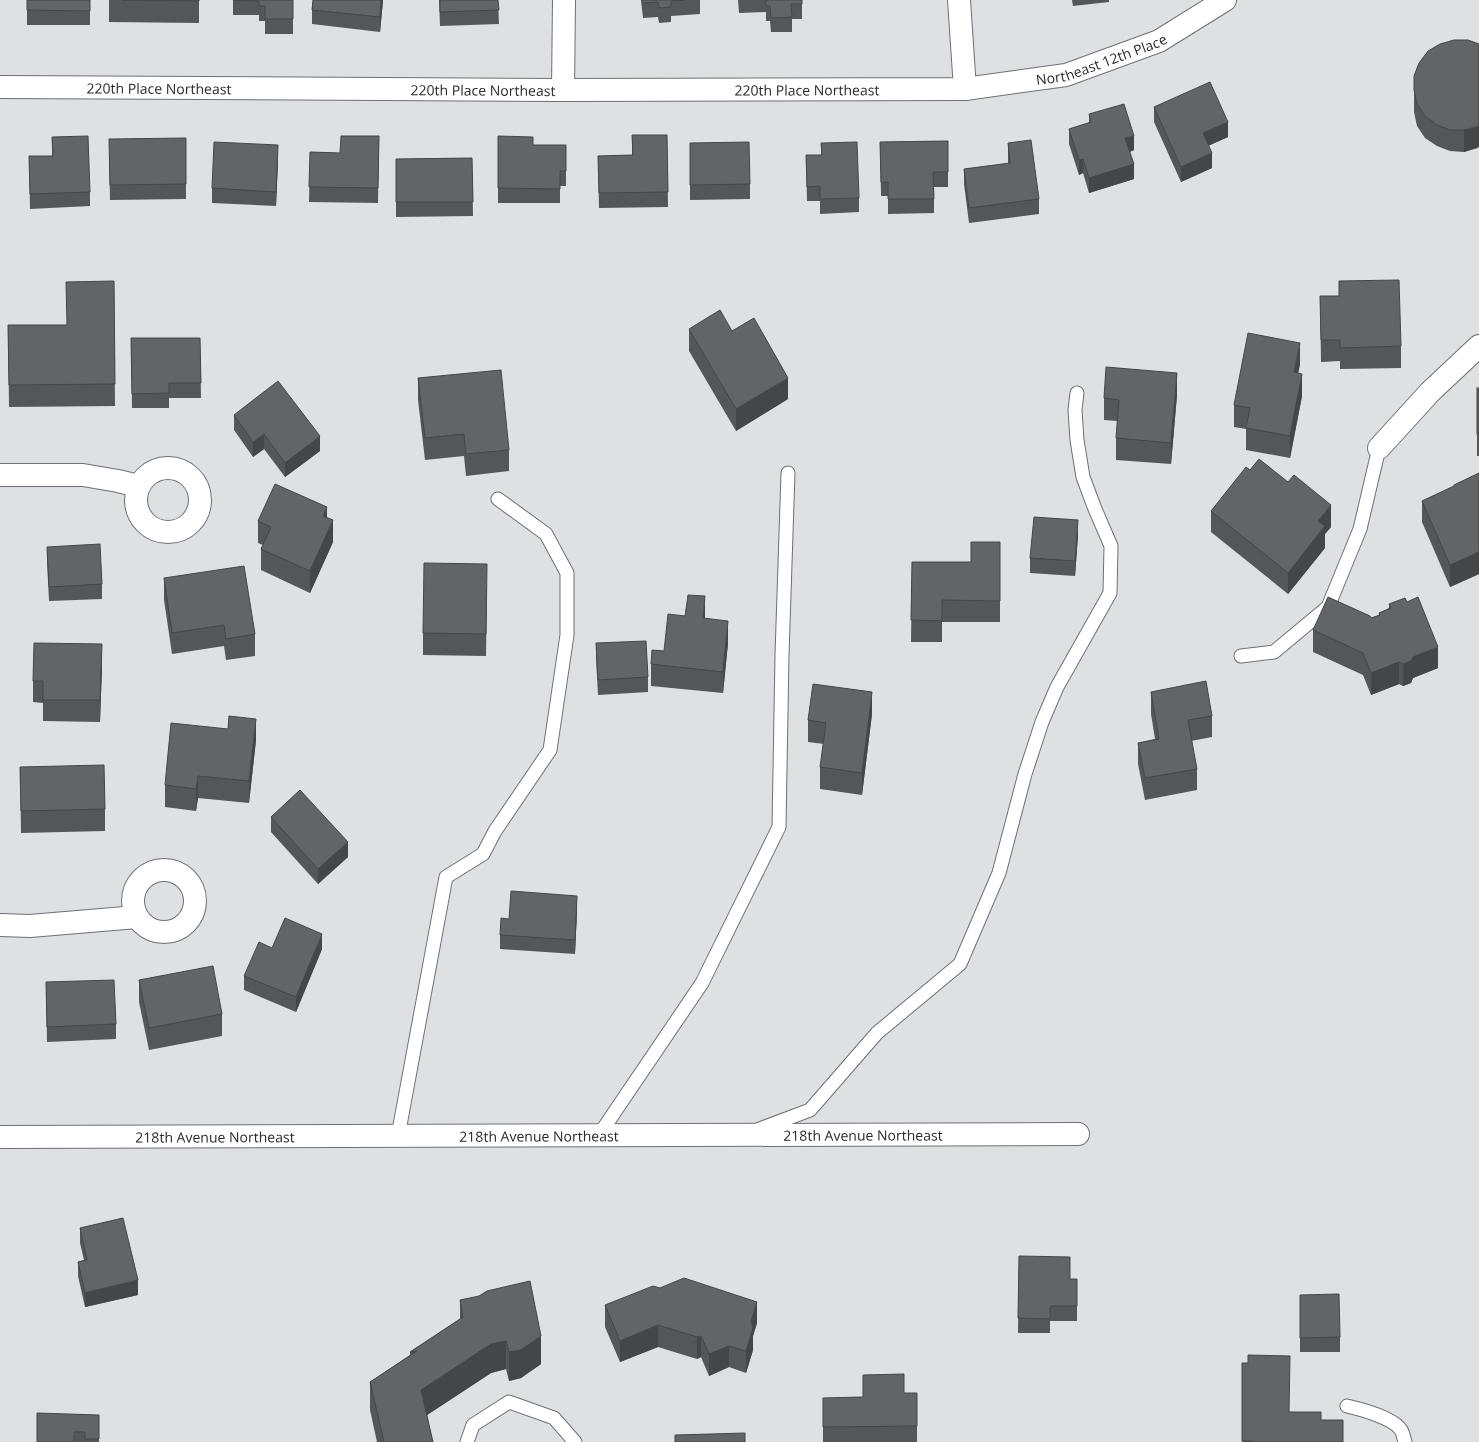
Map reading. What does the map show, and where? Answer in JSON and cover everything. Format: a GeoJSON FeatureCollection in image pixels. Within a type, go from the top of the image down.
{"type":"FeatureCollection","features":[{"type":"Feature","properties":{"kind":"street"},"geometry":{"type":"LineString","coordinates":[[563,90],[564,0]]}},
{"type":"Feature","properties":{"kind":"street"},"geometry":{"type":"LineString","coordinates":[[959,0],[965,89]]}},
{"type":"Feature","properties":{"kind":"street","name":"Northeast 12th Place"},"geometry":{"type":"LineString","coordinates":[[965,89],[1066,75],[1159,41],[1226,0]]}},
{"type":"Feature","properties":{"kind":"street","name":"220th Place Northeast"},"geometry":{"type":"LineString","coordinates":[[0,87],[563,90],[965,89]]}},
{"type":"Feature","properties":{"kind":"street"},"geometry":{"type":"LineString","coordinates":[[1379,448],[1430,392],[1479,346]]}},
{"type":"Feature","properties":{"kind":"street"},"geometry":{"type":"LineString","coordinates":[[0,475],[83,475],[138,486]]}},
{"type":"Feature","properties":{"kind":"street"},"geometry":{"type":"LineString","coordinates":[[0,925],[30,926],[137,917]]}},
{"type":"Feature","properties":{"kind":"street","name":"218th Avenue Northeast"},"geometry":{"type":"LineString","coordinates":[[0,1137],[1078,1134]]}},
{"type":"Feature","properties":{"kind":"lane"},"geometry":{"type":"LineString","coordinates":[[744,1135],[810,1110],[877,1033],[960,964],[999,873],[1025,774],[1042,722],[1057,687],[1110,593],[1111,546],[1095,509],[1084,477],[1076,425],[1075,410],[1077,393]]}},
{"type":"Feature","properties":{"kind":"lane"},"geometry":{"type":"LineString","coordinates":[[1241,656],[1274,652],[1328,608],[1360,529],[1379,448]]}},
{"type":"Feature","properties":{"kind":"lane"},"geometry":{"type":"LineString","coordinates":[[599,1135],[702,983],[779,827],[782,655],[788,473]]}},
{"type":"Feature","properties":{"kind":"lane"},"geometry":{"type":"LineString","coordinates":[[398,1136],[446,877],[483,854],[495,831],[550,750],[567,635],[567,573],[546,534],[498,499]]}},
{"type":"Feature","properties":{"kind":"lane"},"geometry":{"type":"LineString","coordinates":[[467,1442],[473,1425],[509,1402],[554,1418],[575,1442]]}},
{"type":"Feature","properties":{"kind":"lane"},"geometry":{"type":"LineString","coordinates":[[1347,1406],[1369,1412],[1389,1420],[1402,1430],[1405,1442]]}},
{"type":"Feature","properties":{"kind":"building"},"geometry":{"type":"Polygon","coordinates":[[[27,0],[90,0],[90,11],[27,10],[27,0]]]}},
{"type":"Feature","properties":{"kind":"building"},"geometry":{"type":"Polygon","coordinates":[[[122,0],[199,0],[199,1],[122,0]]]}},
{"type":"Feature","properties":{"kind":"building"},"geometry":{"type":"Polygon","coordinates":[[[233,0],[293,0],[293,19],[265,19],[265,6],[259,6],[259,1],[233,0]]]}},
{"type":"Feature","properties":{"kind":"building"},"geometry":{"type":"Polygon","coordinates":[[[313,0],[381,0],[380,17],[312,10],[313,0]]]}},
{"type":"Feature","properties":{"kind":"building"},"geometry":{"type":"Polygon","coordinates":[[[440,0],[498,0],[499,10],[440,12],[440,0]]]}},
{"type":"Feature","properties":{"kind":"building"},"geometry":{"type":"Polygon","coordinates":[[[642,0],[685,0],[671,1],[671,7],[659,8],[658,2],[643,3],[642,0]]]}},
{"type":"Feature","properties":{"kind":"building"},"geometry":{"type":"Polygon","coordinates":[[[766,0],[802,0],[802,4],[791,4],[792,17],[771,18],[770,6],[766,6],[766,0]]]}},
{"type":"Feature","properties":{"kind":"building"},"geometry":{"type":"Polygon","coordinates":[[[1454,40],[1468,40],[1479,44],[1479,126],[1464,130],[1450,130],[1437,125],[1425,116],[1417,104],[1414,90],[1414,76],[1419,63],[1428,51],[1440,44],[1454,40]]]}},
{"type":"Feature","properties":{"kind":"building"},"geometry":{"type":"Polygon","coordinates":[[[1210,82],[1228,122],[1203,133],[1212,153],[1181,167],[1154,107],[1210,82]]]}},
{"type":"Feature","properties":{"kind":"building"},"geometry":{"type":"Polygon","coordinates":[[[1124,104],[1134,136],[1125,138],[1134,164],[1089,178],[1083,159],[1079,160],[1069,129],[1091,122],[1089,114],[1124,104]]]}},
{"type":"Feature","properties":{"kind":"building"},"geometry":{"type":"Polygon","coordinates":[[[632,135],[667,135],[668,192],[599,193],[598,156],[633,155],[632,135]]]}},
{"type":"Feature","properties":{"kind":"building"},"geometry":{"type":"Polygon","coordinates":[[[88,136],[90,192],[30,194],[29,156],[53,156],[52,137],[88,136]]]}},
{"type":"Feature","properties":{"kind":"building"},"geometry":{"type":"Polygon","coordinates":[[[341,136],[379,136],[378,188],[309,187],[310,152],[340,153],[341,136]]]}},
{"type":"Feature","properties":{"kind":"building"},"geometry":{"type":"Polygon","coordinates":[[[498,136],[533,137],[533,145],[566,145],[566,171],[560,171],[560,189],[498,188],[498,136]]]}},
{"type":"Feature","properties":{"kind":"building"},"geometry":{"type":"Polygon","coordinates":[[[186,138],[186,184],[110,185],[109,139],[186,138]]]}},
{"type":"Feature","properties":{"kind":"building"},"geometry":{"type":"Polygon","coordinates":[[[1031,140],[1039,199],[969,208],[964,169],[1010,163],[1008,143],[1031,140]]]}},
{"type":"Feature","properties":{"kind":"building"},"geometry":{"type":"Polygon","coordinates":[[[948,141],[948,172],[933,172],[934,199],[888,199],[888,182],[881,182],[880,142],[948,141]]]}},
{"type":"Feature","properties":{"kind":"building"},"geometry":{"type":"Polygon","coordinates":[[[214,142],[278,145],[276,192],[212,188],[214,142]]]}},
{"type":"Feature","properties":{"kind":"building"},"geometry":{"type":"Polygon","coordinates":[[[749,142],[750,184],[690,185],[690,143],[749,142]]]}},
{"type":"Feature","properties":{"kind":"building"},"geometry":{"type":"Polygon","coordinates":[[[857,142],[859,198],[820,199],[820,186],[807,187],[806,155],[822,155],[821,143],[857,142]]]}},
{"type":"Feature","properties":{"kind":"building"},"geometry":{"type":"Polygon","coordinates":[[[472,158],[473,202],[396,202],[396,159],[472,158]]]}},
{"type":"Feature","properties":{"kind":"building"},"geometry":{"type":"Polygon","coordinates":[[[1399,280],[1401,346],[1340,348],[1340,340],[1321,340],[1320,296],[1339,296],[1339,281],[1399,280]]]}},
{"type":"Feature","properties":{"kind":"building"},"geometry":{"type":"Polygon","coordinates":[[[114,281],[115,384],[9,385],[8,325],[67,325],[66,282],[114,281]]]}},
{"type":"Feature","properties":{"kind":"building"},"geometry":{"type":"Polygon","coordinates":[[[720,310],[732,331],[754,318],[788,378],[736,409],[689,329],[720,310]]]}},
{"type":"Feature","properties":{"kind":"building"},"geometry":{"type":"Polygon","coordinates":[[[1248,333],[1300,343],[1294,372],[1302,374],[1290,436],[1246,428],[1250,408],[1234,405],[1248,333]]]}},
{"type":"Feature","properties":{"kind":"building"},"geometry":{"type":"Polygon","coordinates":[[[131,338],[200,338],[201,383],[169,383],[169,393],[132,394],[131,338]]]}},
{"type":"Feature","properties":{"kind":"building"},"geometry":{"type":"Polygon","coordinates":[[[1106,367],[1177,373],[1171,443],[1116,438],[1119,400],[1104,398],[1106,367]]]}},
{"type":"Feature","properties":{"kind":"building"},"geometry":{"type":"Polygon","coordinates":[[[501,370],[509,450],[466,454],[464,434],[425,438],[418,378],[501,370]]]}},
{"type":"Feature","properties":{"kind":"building"},"geometry":{"type":"Polygon","coordinates":[[[278,381],[320,436],[285,463],[264,434],[253,442],[234,415],[278,381]]]}},
{"type":"Feature","properties":{"kind":"building"},"geometry":{"type":"Polygon","coordinates":[[[1477,388],[1479,388],[1479,434],[1477,434],[1477,388]]]}},
{"type":"Feature","properties":{"kind":"building"},"geometry":{"type":"Polygon","coordinates":[[[1259,459],[1288,482],[1294,475],[1331,505],[1318,521],[1325,526],[1288,573],[1211,511],[1246,467],[1250,470],[1259,459]]]}},
{"type":"Feature","properties":{"kind":"building"},"geometry":{"type":"Polygon","coordinates":[[[1479,473],[1479,552],[1450,565],[1422,501],[1479,473]]]}},
{"type":"Feature","properties":{"kind":"building"},"geometry":{"type":"Polygon","coordinates":[[[275,484],[327,507],[323,516],[333,520],[310,571],[261,549],[271,527],[258,521],[275,484]]]}},
{"type":"Feature","properties":{"kind":"building"},"geometry":{"type":"Polygon","coordinates":[[[1034,517],[1078,520],[1075,561],[1030,558],[1034,517]]]}},
{"type":"Feature","properties":{"kind":"building"},"geometry":{"type":"Polygon","coordinates":[[[971,542],[1000,542],[1000,601],[942,600],[942,621],[911,620],[912,562],[971,562],[971,542]]]}},
{"type":"Feature","properties":{"kind":"building"},"geometry":{"type":"Polygon","coordinates":[[[100,544],[102,584],[49,587],[47,547],[100,544]]]}},
{"type":"Feature","properties":{"kind":"building"},"geometry":{"type":"Polygon","coordinates":[[[424,563],[487,564],[486,634],[423,633],[424,563]]]}},
{"type":"Feature","properties":{"kind":"building"},"geometry":{"type":"Polygon","coordinates":[[[244,566],[255,634],[226,639],[224,625],[172,633],[164,578],[244,566]]]}},
{"type":"Feature","properties":{"kind":"building"},"geometry":{"type":"Polygon","coordinates":[[[688,595],[705,596],[703,618],[728,621],[723,672],[651,664],[652,650],[664,651],[668,614],[685,616],[688,595]]]}},
{"type":"Feature","properties":{"kind":"building"},"geometry":{"type":"Polygon","coordinates":[[[1328,597],[1370,616],[1371,618],[1380,615],[1379,613],[1391,608],[1389,604],[1405,598],[1407,602],[1418,597],[1438,647],[1413,657],[1411,661],[1403,664],[1399,662],[1371,673],[1363,653],[1313,630],[1328,597]]]}},
{"type":"Feature","properties":{"kind":"building"},"geometry":{"type":"Polygon","coordinates":[[[646,641],[648,677],[598,680],[596,643],[646,641]]]}},
{"type":"Feature","properties":{"kind":"building"},"geometry":{"type":"Polygon","coordinates":[[[34,643],[102,644],[100,700],[43,700],[43,681],[33,681],[34,643]]]}},
{"type":"Feature","properties":{"kind":"building"},"geometry":{"type":"Polygon","coordinates":[[[1206,681],[1212,716],[1188,720],[1197,769],[1145,778],[1138,743],[1159,739],[1151,692],[1206,681]]]}},
{"type":"Feature","properties":{"kind":"building"},"geometry":{"type":"Polygon","coordinates":[[[813,684],[872,692],[862,773],[820,767],[826,723],[808,720],[813,684]]]}},
{"type":"Feature","properties":{"kind":"building"},"geometry":{"type":"Polygon","coordinates":[[[229,716],[256,719],[249,781],[198,776],[196,789],[165,785],[171,723],[228,729],[229,716]]]}},
{"type":"Feature","properties":{"kind":"building"},"geometry":{"type":"Polygon","coordinates":[[[104,765],[105,809],[21,811],[20,767],[104,765]]]}},
{"type":"Feature","properties":{"kind":"building"},"geometry":{"type":"Polygon","coordinates":[[[300,790],[348,842],[318,869],[271,817],[300,790]]]}},
{"type":"Feature","properties":{"kind":"building"},"geometry":{"type":"Polygon","coordinates":[[[511,891],[577,896],[575,940],[500,935],[501,918],[509,919],[511,891]]]}},
{"type":"Feature","properties":{"kind":"building"},"geometry":{"type":"Polygon","coordinates":[[[285,918],[322,934],[296,997],[244,976],[259,942],[272,948],[285,918]]]}},
{"type":"Feature","properties":{"kind":"building"},"geometry":{"type":"Polygon","coordinates":[[[213,966],[222,1014],[149,1028],[139,980],[213,966]]]}},
{"type":"Feature","properties":{"kind":"building"},"geometry":{"type":"Polygon","coordinates":[[[114,980],[116,1024],[47,1027],[46,982],[114,980]]]}},
{"type":"Feature","properties":{"kind":"building"},"geometry":{"type":"Polygon","coordinates":[[[123,1218],[138,1280],[85,1293],[78,1262],[87,1260],[80,1228],[123,1218]]]}},
{"type":"Feature","properties":{"kind":"building"},"geometry":{"type":"Polygon","coordinates":[[[1019,1256],[1070,1257],[1070,1279],[1077,1279],[1077,1306],[1050,1306],[1050,1319],[1018,1318],[1019,1256]]]}},
{"type":"Feature","properties":{"kind":"building"},"geometry":{"type":"Polygon","coordinates":[[[684,1278],[757,1302],[751,1321],[753,1328],[746,1351],[729,1346],[709,1354],[701,1336],[697,1337],[658,1325],[620,1341],[605,1305],[653,1286],[660,1288],[684,1278]]]}},
{"type":"Feature","properties":{"kind":"building"},"geometry":{"type":"Polygon","coordinates":[[[530,1281],[541,1336],[521,1350],[509,1352],[506,1341],[491,1344],[421,1390],[433,1442],[384,1442],[370,1382],[417,1351],[410,1352],[463,1317],[460,1300],[479,1296],[487,1291],[530,1281]]]}},
{"type":"Feature","properties":{"kind":"building"},"geometry":{"type":"Polygon","coordinates":[[[1339,1294],[1340,1337],[1300,1338],[1300,1295],[1339,1294]]]}},
{"type":"Feature","properties":{"kind":"building"},"geometry":{"type":"Polygon","coordinates":[[[1248,1355],[1290,1356],[1289,1412],[1321,1412],[1321,1420],[1343,1420],[1343,1442],[1242,1441],[1242,1363],[1248,1363],[1248,1355]]]}},
{"type":"Feature","properties":{"kind":"building"},"geometry":{"type":"Polygon","coordinates":[[[904,1374],[904,1393],[917,1393],[917,1426],[823,1427],[823,1398],[863,1397],[863,1375],[904,1374]]]}},
{"type":"Feature","properties":{"kind":"building"},"geometry":{"type":"Polygon","coordinates":[[[37,1413],[99,1415],[99,1439],[85,1439],[85,1432],[74,1432],[74,1442],[37,1442],[37,1413]]]}},
{"type":"Feature","properties":{"kind":"building"},"geometry":{"type":"Polygon","coordinates":[[[745,1433],[745,1442],[675,1442],[675,1435],[745,1433]]]}}]}
